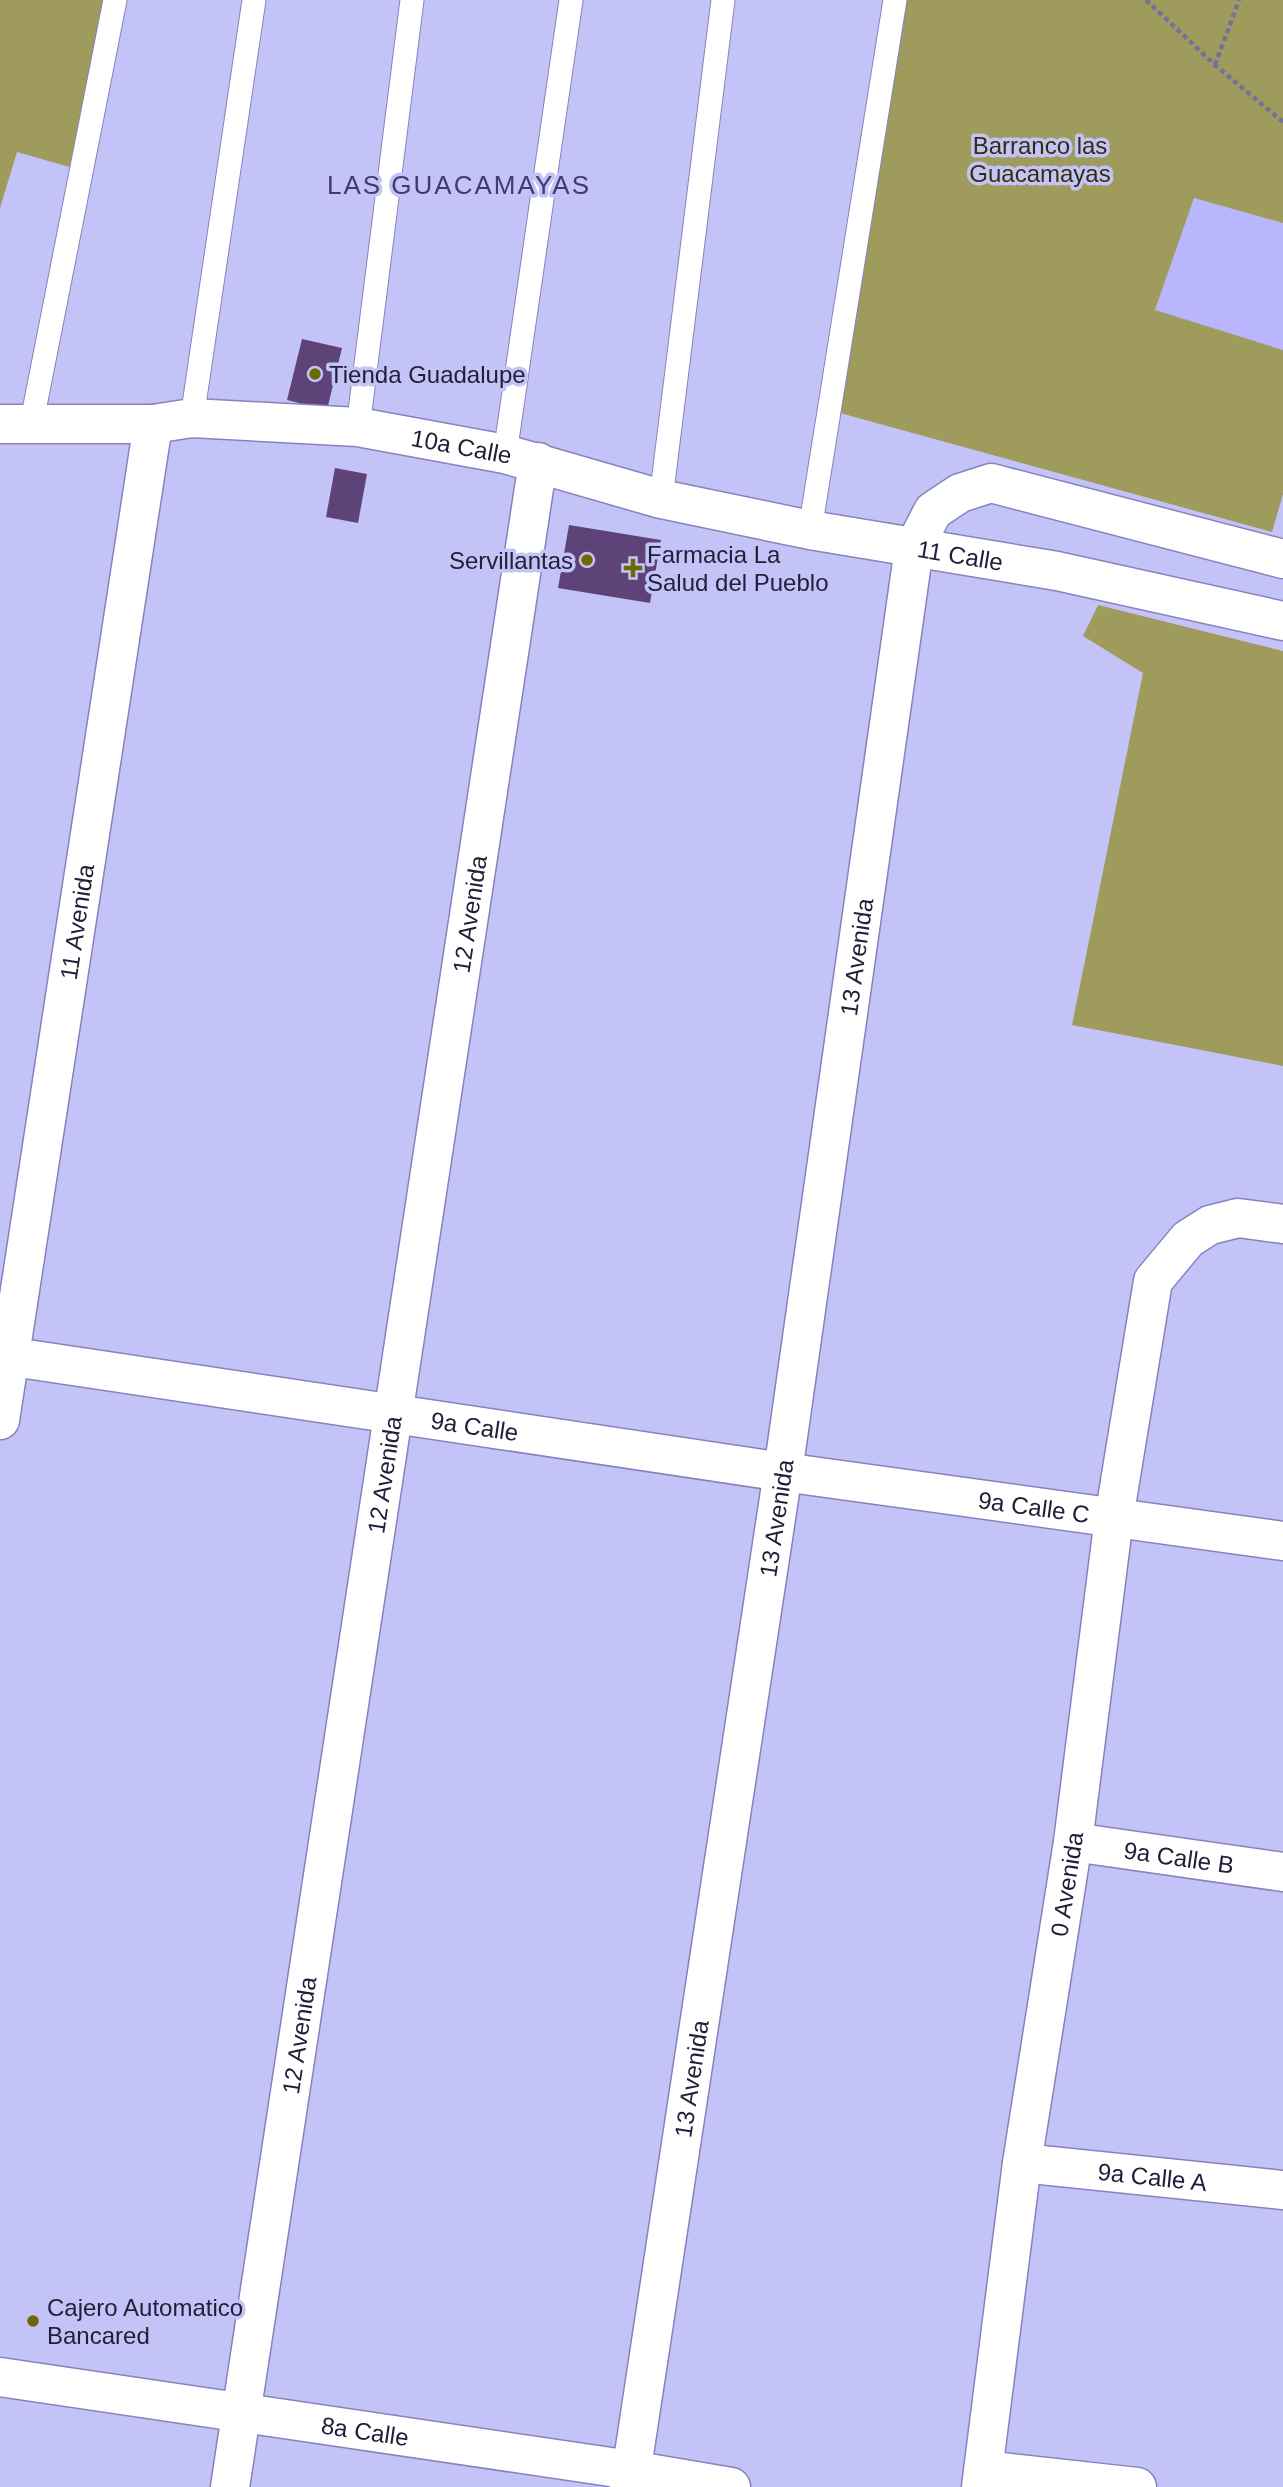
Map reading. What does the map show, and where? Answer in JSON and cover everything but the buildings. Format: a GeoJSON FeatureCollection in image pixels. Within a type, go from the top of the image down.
{"type":"FeatureCollection","features":[{"type":"Feature","properties":{"kind":"street","name":"10a Calle"},"geometry":{"type":"LineString","coordinates":[[16,425],[153,424],[192,418],[358,427],[521,458],[661,499],[810,530],[914,548]]}},
{"type":"Feature","properties":{"kind":"street","name":"11 Avenida"},"geometry":{"type":"LineString","coordinates":[[0,1420],[5,1356],[153,424]]}},
{"type":"Feature","properties":{"kind":"street","name":"12 Avenida"},"geometry":{"type":"LineString","coordinates":[[230,2487],[393,1413],[521,458]]}},
{"type":"Feature","properties":{"kind":"street","name":"11 Calle"},"geometry":{"type":"LineString","coordinates":[[1283,559],[991,483],[960,493],[933,511],[914,548],[1057,572],[1283,621]]}},
{"type":"Feature","properties":{"kind":"street","name":"13 Avenida"},"geometry":{"type":"LineString","coordinates":[[630,2478],[783,1472],[914,548]]}},
{"type":"Feature","properties":{"kind":"street","name":"0 Avenida"},"geometry":{"type":"LineString","coordinates":[[983,2478],[1022,2163],[1073,1842],[1114,1518],[1153,1281],[1188,1239],[1210,1225],[1238,1218],[1283,1224]]}},
{"type":"Feature","properties":{"kind":"street","name":"9a Calle"},"geometry":{"type":"LineString","coordinates":[[5,1356],[783,1472]]}},
{"type":"Feature","properties":{"kind":"street","name":"9a Calle C"},"geometry":{"type":"LineString","coordinates":[[783,1472],[1283,1541]]}},
{"type":"Feature","properties":{"kind":"street","name":"9a Calle B"},"geometry":{"type":"LineString","coordinates":[[1073,1842],[1283,1872]]}},
{"type":"Feature","properties":{"kind":"street","name":"9a Calle A"},"geometry":{"type":"LineString","coordinates":[[1022,2163],[1283,2190]]}},
{"type":"Feature","properties":{"kind":"street","name":"8a Calle"},"geometry":{"type":"LineString","coordinates":[[0,2377],[241,2413],[630,2478],[731,2487]]}},
{"type":"Feature","properties":{"kind":"street"},"geometry":{"type":"LineString","coordinates":[[983,2478],[1137,2487]]}},
{"type":"Feature","properties":{"kind":"lane"},"geometry":{"type":"LineString","coordinates":[[16,425],[115,0]]}},
{"type":"Feature","properties":{"kind":"lane"},"geometry":{"type":"LineString","coordinates":[[192,418],[254,0]]}},
{"type":"Feature","properties":{"kind":"lane"},"geometry":{"type":"LineString","coordinates":[[358,427],[412,0]]}},
{"type":"Feature","properties":{"kind":"lane"},"geometry":{"type":"LineString","coordinates":[[521,458],[571,0]]}},
{"type":"Feature","properties":{"kind":"lane"},"geometry":{"type":"LineString","coordinates":[[661,499],[723,0]]}},
{"type":"Feature","properties":{"kind":"lane"},"geometry":{"type":"LineString","coordinates":[[810,530],[895,0]]}},
{"type":"Feature","properties":{"kind":"path"},"geometry":{"type":"LineString","coordinates":[[1146,0],[1215,65],[1283,122]]}},
{"type":"Feature","properties":{"kind":"path"},"geometry":{"type":"LineString","coordinates":[[1215,65],[1239,0]]}},
{"type":"Feature","properties":{"kind":"shaded area"},"geometry":{"type":"Polygon","coordinates":[[[1194,198],[1283,223],[1283,350],[1155,311],[1194,198]]]}},
{"type":"Feature","properties":{"kind":"green space"},"geometry":{"type":"Polygon","coordinates":[[[0,0],[118,0],[80,170],[17,152],[0,208],[0,0]]]}},
{"type":"Feature","properties":{"kind":"green space","name":"Barranco las Guacamayas"},"geometry":{"type":"Polygon","coordinates":[[[904,0],[1283,0],[1283,223],[1194,198],[1155,310],[1283,350],[1283,494],[1272,532],[840,413],[904,0]]]}},
{"type":"Feature","properties":{"kind":"green space"},"geometry":{"type":"Polygon","coordinates":[[[1098,605],[1283,651],[1283,1066],[1072,1025],[1143,673],[1083,636],[1098,605]]]}},
{"type":"Feature","properties":{"kind":"place","name":"Tienda Guadalupe"},"geometry":{"type":"Point","coordinates":[315,374]}},
{"type":"Feature","properties":{"kind":"place","name":"Servillantas"},"geometry":{"type":"Point","coordinates":[587,560]}},
{"type":"Feature","properties":{"kind":"place","name":"Farmacia La Salud del Pueblo"},"geometry":{"type":"Point","coordinates":[633,568]}},
{"type":"Feature","properties":{"kind":"place","name":"Cajero Automatico Bancared"},"geometry":{"type":"Point","coordinates":[33,2321]}},
{"type":"Feature","properties":{"kind":"district","name":"LAS GUACAMAYAS"},"geometry":{"type":"Point","coordinates":[459,185]}}]}
